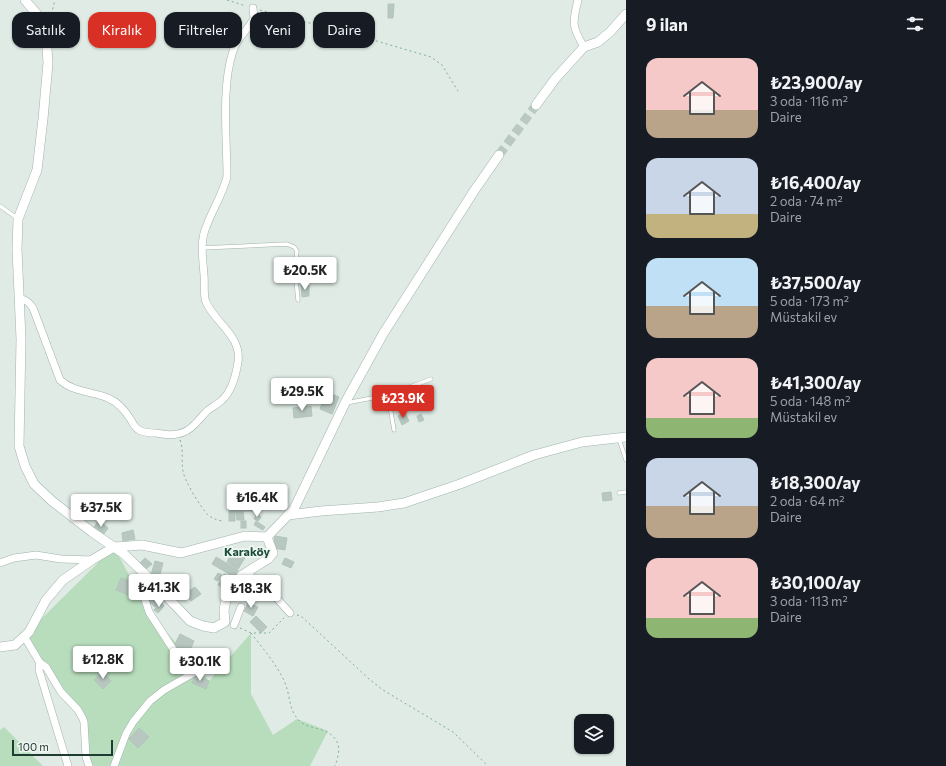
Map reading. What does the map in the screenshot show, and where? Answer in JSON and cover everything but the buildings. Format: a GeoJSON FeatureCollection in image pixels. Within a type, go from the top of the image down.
{"type":"FeatureCollection","features":[{"type":"Feature","properties":{"kind":"street"},"geometry":{"type":"LineString","coordinates":[[25,0],[42,22],[46,34],[48,63],[37,170],[18,219],[17,249],[20,339],[19,446],[25,466],[34,484],[52,501],[124,554],[190,621],[203,626],[214,628],[225,622],[224,610],[227,595],[242,575],[268,559],[273,553],[267,537]]}},
{"type":"Feature","properties":{"kind":"street"},"geometry":{"type":"LineString","coordinates":[[578,0],[573,18],[576,34],[584,48]]}},
{"type":"Feature","properties":{"kind":"street"},"geometry":{"type":"LineString","coordinates":[[19,298],[30,303],[33,308],[60,380],[66,386],[74,390],[100,395],[117,402],[135,427],[140,430],[162,435],[176,435],[185,432],[207,411],[227,396],[231,389],[238,362],[237,345],[210,310],[206,301],[202,248],[205,231],[223,191],[227,177],[226,91],[229,69],[233,51],[237,42],[254,18],[253,8]]}},
{"type":"Feature","properties":{"kind":"street"},"geometry":{"type":"LineString","coordinates":[[536,105],[555,80],[584,48],[598,42],[610,32],[626,14]]}},
{"type":"Feature","properties":{"kind":"street"},"geometry":{"type":"LineString","coordinates":[[0,648],[16,645],[29,632],[46,600],[63,580],[114,547],[142,545],[181,553],[245,536],[267,537],[294,509],[345,403],[383,334],[474,191],[499,155]]}},
{"type":"Feature","properties":{"kind":"street"},"geometry":{"type":"LineString","coordinates":[[288,515],[404,503],[460,484],[534,455],[582,442],[622,437]]}},
{"type":"Feature","properties":{"kind":"street"},"geometry":{"type":"LineString","coordinates":[[0,564],[14,558],[36,555],[61,559],[92,560]]}},
{"type":"Feature","properties":{"kind":"street"},"geometry":{"type":"LineString","coordinates":[[114,766],[126,734],[133,722],[150,702],[164,690],[197,671],[182,663],[149,612],[142,591],[142,572]]}},
{"type":"Feature","properties":{"kind":"street"},"geometry":{"type":"LineString","coordinates":[[247,572],[262,588],[273,594],[290,613]]}},
{"type":"Feature","properties":{"kind":"street"},"geometry":{"type":"LineString","coordinates":[[234,625],[241,607]]}},
{"type":"Feature","properties":{"kind":"street"},"geometry":{"type":"LineString","coordinates":[[24,636],[40,663],[46,667],[61,692],[78,710],[82,717],[84,722],[86,757],[89,766]]}},
{"type":"Feature","properties":{"kind":"street"},"geometry":{"type":"LineString","coordinates":[[40,663],[39,670],[68,766]]}},
{"type":"Feature","properties":{"kind":"lane"},"geometry":{"type":"LineString","coordinates":[[0,206],[18,219]]}},
{"type":"Feature","properties":{"kind":"lane"},"geometry":{"type":"LineString","coordinates":[[202,248],[287,244],[297,251],[295,270],[298,300]]}},
{"type":"Feature","properties":{"kind":"lane"},"geometry":{"type":"LineString","coordinates":[[345,403],[388,395],[431,379]]}},
{"type":"Feature","properties":{"kind":"lane"},"geometry":{"type":"LineString","coordinates":[[388,395],[394,430]]}},
{"type":"Feature","properties":{"kind":"lane"},"geometry":{"type":"LineString","coordinates":[[622,437],[626,460]]}},
{"type":"Feature","properties":{"kind":"lane"},"geometry":{"type":"LineString","coordinates":[[619,493],[626,492]]}},
{"type":"Feature","properties":{"kind":"path"},"geometry":{"type":"LineString","coordinates":[[51,12],[55,0]]}},
{"type":"Feature","properties":{"kind":"path"},"geometry":{"type":"LineString","coordinates":[[227,0],[431,57],[442,65],[458,91]]}},
{"type":"Feature","properties":{"kind":"path"},"geometry":{"type":"LineString","coordinates":[[176,435],[181,441],[183,448],[183,472],[187,483],[206,514],[214,519],[222,521]]}},
{"type":"Feature","properties":{"kind":"path"},"geometry":{"type":"LineString","coordinates":[[234,625],[251,633],[269,633],[290,613],[301,616],[369,679],[383,690],[453,732],[488,766]]}},
{"type":"Feature","properties":{"kind":"path"},"geometry":{"type":"LineString","coordinates":[[251,633],[280,672],[287,689],[291,708],[297,718],[304,724],[328,732],[336,740],[338,748],[335,766]]}},
{"type":"Feature","properties":{"kind":"green space"},"geometry":{"type":"Polygon","coordinates":[[[114,547],[149,612],[209,681],[251,633],[251,694],[273,735],[297,719],[328,731],[310,766],[91,766],[84,722],[24,636],[114,547]]]}},
{"type":"Feature","properties":{"kind":"green space"},"geometry":{"type":"Polygon","coordinates":[[[4,727],[43,766],[0,766],[0,730],[4,727]]]}},
{"type":"Feature","properties":{"kind":"tunnel"},"geometry":{"type":"LineString","coordinates":[[499,155],[536,105]]}},
{"type":"Feature","properties":{"kind":"district","name":"Karaköy"},"geometry":{"type":"Point","coordinates":[247,551]}}]}
